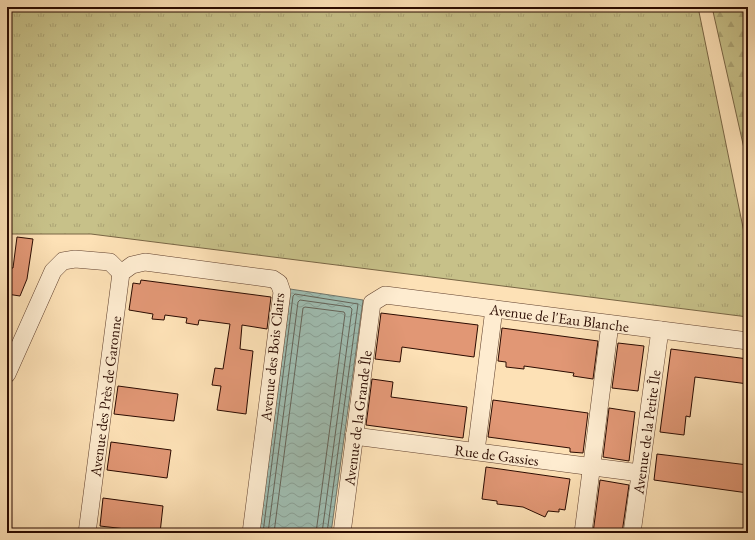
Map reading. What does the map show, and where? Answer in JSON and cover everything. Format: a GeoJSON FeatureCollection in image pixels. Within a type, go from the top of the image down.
{"type":"FeatureCollection","features":[{"type":"Feature","properties":{"kind":"street"},"geometry":{"type":"LineString","coordinates":[[7,374],[53,271],[63,262],[75,259],[110,262],[126,269]]}},
{"type":"Feature","properties":{"kind":"street","name":"Avenue des Bois Clairs"},"geometry":{"type":"LineString","coordinates":[[126,269],[144,262],[273,279],[279,283],[282,292],[251,533]]}},
{"type":"Feature","properties":{"kind":"street","name":"Avenue des Près de Garonne"},"geometry":{"type":"LineString","coordinates":[[87,533],[126,269]]}},
{"type":"Feature","properties":{"kind":"street","name":"Avenue de l'Eau Blanche"},"geometry":{"type":"LineString","coordinates":[[372,303],[385,295],[748,342]]}},
{"type":"Feature","properties":{"kind":"street","name":"Avenue de la Grande Île"},"geometry":{"type":"LineString","coordinates":[[342,533],[372,303]]}},
{"type":"Feature","properties":{"kind":"street"},"geometry":{"type":"LineString","coordinates":[[476,451],[494,309]]}},
{"type":"Feature","properties":{"kind":"street"},"geometry":{"type":"LineString","coordinates":[[583,533],[610,324]]}},
{"type":"Feature","properties":{"kind":"street","name":"Avenue de la Petite Île"},"geometry":{"type":"LineString","coordinates":[[632,533],[660,330]]}},
{"type":"Feature","properties":{"kind":"street","name":"Rue de Gassies"},"geometry":{"type":"LineString","coordinates":[[354,436],[640,473]]}},
{"type":"Feature","properties":{"kind":"green space"},"geometry":{"type":"Polygon","coordinates":[[[7,7],[698,7],[748,252],[748,317],[91,234],[7,234],[7,7]]]}},
{"type":"Feature","properties":{"kind":"green space"},"geometry":{"type":"Polygon","coordinates":[[[712,7],[748,7],[748,166],[712,7]]]}},
{"type":"Feature","properties":{"kind":"water"},"geometry":{"type":"Polygon","coordinates":[[[290,289],[363,300],[331,533],[259,533],[290,289]]]}},
{"type":"Feature","properties":{"kind":"building"},"geometry":{"type":"Polygon","coordinates":[[[17,237],[33,239],[27,279],[20,296],[7,294],[7,268],[13,268],[17,237]]]}},
{"type":"Feature","properties":{"kind":"building"},"geometry":{"type":"Polygon","coordinates":[[[141,280],[271,297],[267,329],[242,325],[240,349],[253,351],[246,414],[217,410],[221,386],[212,385],[215,368],[223,369],[230,324],[199,320],[198,325],[186,323],[187,318],[165,315],[164,320],[152,319],[153,314],[129,310],[133,283],[140,284],[141,280]]]}},
{"type":"Feature","properties":{"kind":"building"},"geometry":{"type":"Polygon","coordinates":[[[381,313],[478,325],[474,357],[402,347],[400,362],[375,359],[381,313]]]}},
{"type":"Feature","properties":{"kind":"building"},"geometry":{"type":"Polygon","coordinates":[[[502,328],[598,341],[593,379],[573,376],[574,373],[524,366],[524,369],[506,367],[506,362],[498,361],[502,328]]]}},
{"type":"Feature","properties":{"kind":"building"},"geometry":{"type":"Polygon","coordinates":[[[618,343],[644,346],[638,391],[612,388],[618,343]]]}},
{"type":"Feature","properties":{"kind":"building"},"geometry":{"type":"Polygon","coordinates":[[[671,349],[748,359],[748,384],[695,377],[690,417],[686,416],[684,435],[660,432],[671,349]]]}},
{"type":"Feature","properties":{"kind":"building"},"geometry":{"type":"Polygon","coordinates":[[[372,379],[393,382],[391,397],[467,407],[463,438],[366,425],[372,379]]]}},
{"type":"Feature","properties":{"kind":"building"},"geometry":{"type":"Polygon","coordinates":[[[118,386],[178,394],[174,421],[114,414],[118,386]]]}},
{"type":"Feature","properties":{"kind":"building"},"geometry":{"type":"Polygon","coordinates":[[[493,400],[588,413],[583,453],[570,452],[570,448],[488,437],[493,400]]]}},
{"type":"Feature","properties":{"kind":"building"},"geometry":{"type":"Polygon","coordinates":[[[609,408],[635,412],[629,461],[603,457],[609,408]]]}},
{"type":"Feature","properties":{"kind":"building"},"geometry":{"type":"Polygon","coordinates":[[[111,442],[171,450],[167,478],[107,470],[111,442]]]}},
{"type":"Feature","properties":{"kind":"building"},"geometry":{"type":"Polygon","coordinates":[[[657,454],[748,465],[748,493],[654,480],[657,454]]]}},
{"type":"Feature","properties":{"kind":"building"},"geometry":{"type":"Polygon","coordinates":[[[486,467],[570,479],[565,510],[559,509],[559,512],[548,511],[545,517],[523,507],[497,504],[497,501],[482,499],[486,467]]]}},
{"type":"Feature","properties":{"kind":"building"},"geometry":{"type":"Polygon","coordinates":[[[600,480],[629,485],[622,533],[593,533],[600,480]]]}},
{"type":"Feature","properties":{"kind":"building"},"geometry":{"type":"Polygon","coordinates":[[[103,498],[163,506],[160,533],[100,526],[103,498]]]}}]}
